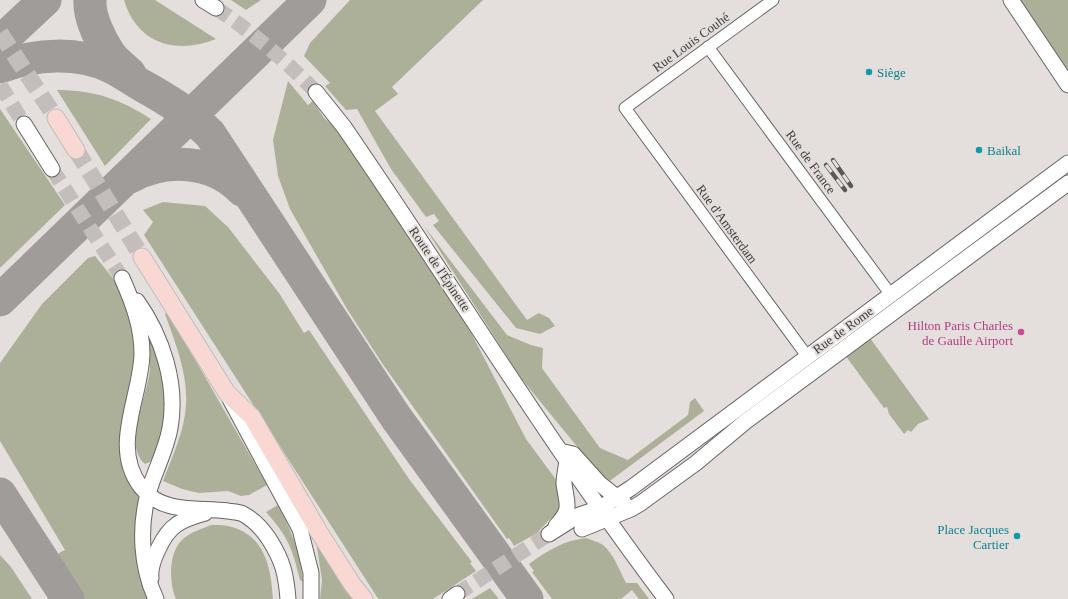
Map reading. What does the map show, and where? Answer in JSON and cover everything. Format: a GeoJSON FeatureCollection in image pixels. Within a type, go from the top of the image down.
{"type":"FeatureCollection","features":[{"type":"Feature","properties":{"kind":"main road"},"geometry":{"type":"LineString","coordinates":[[203,0],[216,8]]}},
{"type":"Feature","properties":{"kind":"main road"},"geometry":{"type":"LineString","coordinates":[[1011,0],[1068,84]]}},
{"type":"Feature","properties":{"kind":"main road","name":"Route de l'Épinette"},"geometry":{"type":"LineString","coordinates":[[316,92],[344,127],[379,178],[563,456],[628,550]]}},
{"type":"Feature","properties":{"kind":"main road"},"geometry":{"type":"LineString","coordinates":[[56,118],[76,150]]}},
{"type":"Feature","properties":{"kind":"main road"},"geometry":{"type":"LineString","coordinates":[[24,124],[52,169]]}},
{"type":"Feature","properties":{"kind":"main road","name":"Rue de Rome"},"geometry":{"type":"LineString","coordinates":[[604,514],[617,498],[1068,163]]}},
{"type":"Feature","properties":{"kind":"main road","name":"Rue de Rome"},"geometry":{"type":"LineString","coordinates":[[604,514],[631,509],[696,463],[745,422],[1068,183]]}},
{"type":"Feature","properties":{"kind":"main road"},"geometry":{"type":"LineString","coordinates":[[142,257],[227,393],[300,530],[311,573],[311,599]]}},
{"type":"Feature","properties":{"kind":"main road"},"geometry":{"type":"LineString","coordinates":[[154,596],[145,565],[143,541],[144,516],[148,494],[170,427],[171,395],[166,364],[160,343],[148,316],[122,278],[137,315],[140,327],[142,353],[140,381],[128,426],[129,460],[136,478],[141,487],[148,494],[178,509],[215,509],[242,514],[263,530],[276,550],[286,572],[288,599]]}},
{"type":"Feature","properties":{"kind":"main road"},"geometry":{"type":"LineString","coordinates":[[227,393],[252,417],[319,532],[352,584],[364,599]]}},
{"type":"Feature","properties":{"kind":"main road"},"geometry":{"type":"LineString","coordinates":[[549,534],[566,515],[567,494],[564,483],[563,456],[573,454],[600,484],[631,509]]}},
{"type":"Feature","properties":{"kind":"main road"},"geometry":{"type":"LineString","coordinates":[[154,596],[150,574],[163,540],[176,525],[192,517],[215,509]]}},
{"type":"Feature","properties":{"kind":"main road"},"geometry":{"type":"LineString","coordinates":[[549,534],[579,515],[604,514]]}},
{"type":"Feature","properties":{"kind":"main road"},"geometry":{"type":"LineString","coordinates":[[582,529],[604,514]]}},
{"type":"Feature","properties":{"kind":"main road"},"geometry":{"type":"LineString","coordinates":[[549,534],[582,529],[608,535],[628,550],[666,599]]}},
{"type":"Feature","properties":{"kind":"street","name":"Rue Louis Couhé"},"geometry":{"type":"LineString","coordinates":[[625,108],[773,0]]}},
{"type":"Feature","properties":{"kind":"street","name":"Rue de France"},"geometry":{"type":"LineString","coordinates":[[708,46],[891,295]]}},
{"type":"Feature","properties":{"kind":"street","name":"Rue d'Amsterdam"},"geometry":{"type":"LineString","coordinates":[[625,108],[807,356]]}},
{"type":"Feature","properties":{"kind":"street"},"geometry":{"type":"LineString","coordinates":[[283,599],[286,572]]}},
{"type":"Feature","properties":{"kind":"green space"},"geometry":{"type":"Polygon","coordinates":[[[124,0],[155,0],[216,39],[201,44],[187,46],[160,42],[148,36],[138,27],[130,15],[124,0]]]}},
{"type":"Feature","properties":{"kind":"green space"},"geometry":{"type":"Polygon","coordinates":[[[231,0],[261,0],[246,10],[231,0]]]}},
{"type":"Feature","properties":{"kind":"green space"},"geometry":{"type":"Polygon","coordinates":[[[350,0],[483,0],[392,87],[398,94],[375,111],[527,320],[539,313],[549,318],[555,326],[540,334],[516,328],[433,225],[439,221],[434,214],[426,217],[391,169],[357,109],[346,110],[325,86],[330,83],[304,56],[310,43],[350,0]]]}},
{"type":"Feature","properties":{"kind":"green space"},"geometry":{"type":"Polygon","coordinates":[[[1019,0],[1068,0],[1068,74],[1019,0]]]}},
{"type":"Feature","properties":{"kind":"green space"},"geometry":{"type":"Polygon","coordinates":[[[288,81],[308,105],[313,101],[324,118],[335,126],[463,317],[526,439],[560,485],[560,514],[550,519],[537,533],[514,546],[509,538],[507,539],[382,363],[347,309],[290,209],[278,176],[273,140],[288,81]]]}},
{"type":"Feature","properties":{"kind":"green space"},"geometry":{"type":"Polygon","coordinates":[[[57,90],[70,90],[106,97],[128,106],[151,119],[105,166],[57,90]]]}},
{"type":"Feature","properties":{"kind":"green space"},"geometry":{"type":"Polygon","coordinates":[[[0,109],[65,205],[0,268],[0,109]]]}},
{"type":"Feature","properties":{"kind":"green space"},"geometry":{"type":"Polygon","coordinates":[[[163,202],[205,206],[228,227],[279,293],[304,333],[309,330],[409,479],[472,562],[470,563],[476,571],[433,599],[379,599],[377,597],[144,235],[153,222],[143,210],[163,202]]]}},
{"type":"Feature","properties":{"kind":"green space"},"geometry":{"type":"Polygon","coordinates":[[[424,226],[507,335],[531,345],[543,348],[542,368],[600,448],[628,460],[688,415],[690,402],[695,398],[704,411],[607,483],[520,377],[424,226]]]}},
{"type":"Feature","properties":{"kind":"green space"},"geometry":{"type":"Polygon","coordinates":[[[95,256],[123,291],[134,322],[138,360],[126,465],[138,497],[138,517],[149,599],[73,599],[53,574],[59,553],[65,550],[0,441],[0,363],[42,304],[88,258],[95,256]]]}},
{"type":"Feature","properties":{"kind":"green space"},"geometry":{"type":"Polygon","coordinates":[[[168,312],[267,485],[249,495],[241,496],[228,491],[199,493],[182,489],[163,481],[181,433],[186,404],[183,370],[177,347],[165,314],[168,312]]]}},
{"type":"Feature","properties":{"kind":"green space"},"geometry":{"type":"Polygon","coordinates":[[[148,328],[160,360],[165,378],[167,394],[161,439],[156,455],[153,460],[145,464],[139,455],[136,444],[136,432],[150,369],[148,328]]]}},
{"type":"Feature","properties":{"kind":"green space"},"geometry":{"type":"Polygon","coordinates":[[[870,338],[929,419],[918,424],[911,432],[908,430],[904,434],[889,414],[887,407],[884,408],[845,355],[870,338]]]}},
{"type":"Feature","properties":{"kind":"green space"},"geometry":{"type":"Polygon","coordinates":[[[278,505],[295,542],[303,582],[300,580],[292,551],[288,543],[266,512],[278,505]]]}},
{"type":"Feature","properties":{"kind":"green space"},"geometry":{"type":"Polygon","coordinates":[[[211,525],[230,526],[252,538],[259,546],[271,576],[273,599],[176,599],[172,585],[171,568],[172,559],[178,545],[186,537],[211,525]]]}},
{"type":"Feature","properties":{"kind":"green space"},"geometry":{"type":"Polygon","coordinates":[[[586,538],[601,544],[607,549],[626,583],[637,583],[649,599],[639,599],[632,590],[621,599],[552,599],[532,572],[534,571],[529,564],[556,547],[570,541],[586,538]]]}},
{"type":"Feature","properties":{"kind":"green space"},"geometry":{"type":"Polygon","coordinates":[[[316,541],[358,599],[320,599],[322,580],[316,541]]]}},
{"type":"Feature","properties":{"kind":"green space"},"geometry":{"type":"Polygon","coordinates":[[[0,555],[11,567],[32,599],[0,599],[0,555]]]}},
{"type":"Feature","properties":{"kind":"green space"},"geometry":{"type":"Polygon","coordinates":[[[490,588],[499,599],[472,599],[490,588]]]}},
{"type":"Feature","properties":{"kind":"taxiway"},"geometry":{"type":"LineString","coordinates":[[0,42],[45,0]]}},
{"type":"Feature","properties":{"kind":"taxiway"},"geometry":{"type":"LineString","coordinates":[[90,0],[93,21],[102,41],[111,56],[130,74]]}},
{"type":"Feature","properties":{"kind":"taxiway"},"geometry":{"type":"LineString","coordinates":[[0,300],[310,0]]}},
{"type":"Feature","properties":{"kind":"taxiway"},"geometry":{"type":"LineString","coordinates":[[0,67],[27,59],[56,56],[84,58],[98,62],[119,71],[170,102],[194,119],[210,134],[395,416],[527,599]]}},
{"type":"Feature","properties":{"kind":"taxiway"},"geometry":{"type":"LineString","coordinates":[[130,177],[159,166],[174,164],[189,165],[203,167],[217,172],[242,190]]}},
{"type":"Feature","properties":{"kind":"taxiway"},"geometry":{"type":"LineString","coordinates":[[0,494],[68,599]]}},
{"type":"Feature","properties":{"kind":"tunnel"},"geometry":{"type":"LineString","coordinates":[[216,8],[268,47],[316,92]]}},
{"type":"Feature","properties":{"kind":"tunnel"},"geometry":{"type":"LineString","coordinates":[[0,33],[56,118]]}},
{"type":"Feature","properties":{"kind":"tunnel"},"geometry":{"type":"LineString","coordinates":[[0,85],[24,124]]}},
{"type":"Feature","properties":{"kind":"tunnel"},"geometry":{"type":"LineString","coordinates":[[76,150],[142,257]]}},
{"type":"Feature","properties":{"kind":"tunnel"},"geometry":{"type":"LineString","coordinates":[[52,169],[122,278]]}},
{"type":"Feature","properties":{"kind":"tunnel"},"geometry":{"type":"LineString","coordinates":[[457,594],[549,534]]}},
{"type":"Feature","properties":{"kind":"railway"},"geometry":{"type":"LineString","coordinates":[[833,160],[851,186]]}},
{"type":"Feature","properties":{"kind":"railway"},"geometry":{"type":"LineString","coordinates":[[826,165],[845,190]]}},
{"type":"Feature","properties":{"kind":"place","name":"Siège"},"geometry":{"type":"Point","coordinates":[869,72]}},
{"type":"Feature","properties":{"kind":"place","name":"Baikal"},"geometry":{"type":"Point","coordinates":[979,150]}},
{"type":"Feature","properties":{"kind":"place","name":"Hilton Paris Charles de Gaulle Airport"},"geometry":{"type":"Point","coordinates":[1021,332]}},
{"type":"Feature","properties":{"kind":"place","name":"Place Jacques Cartier"},"geometry":{"type":"Point","coordinates":[1017,536]}}]}
